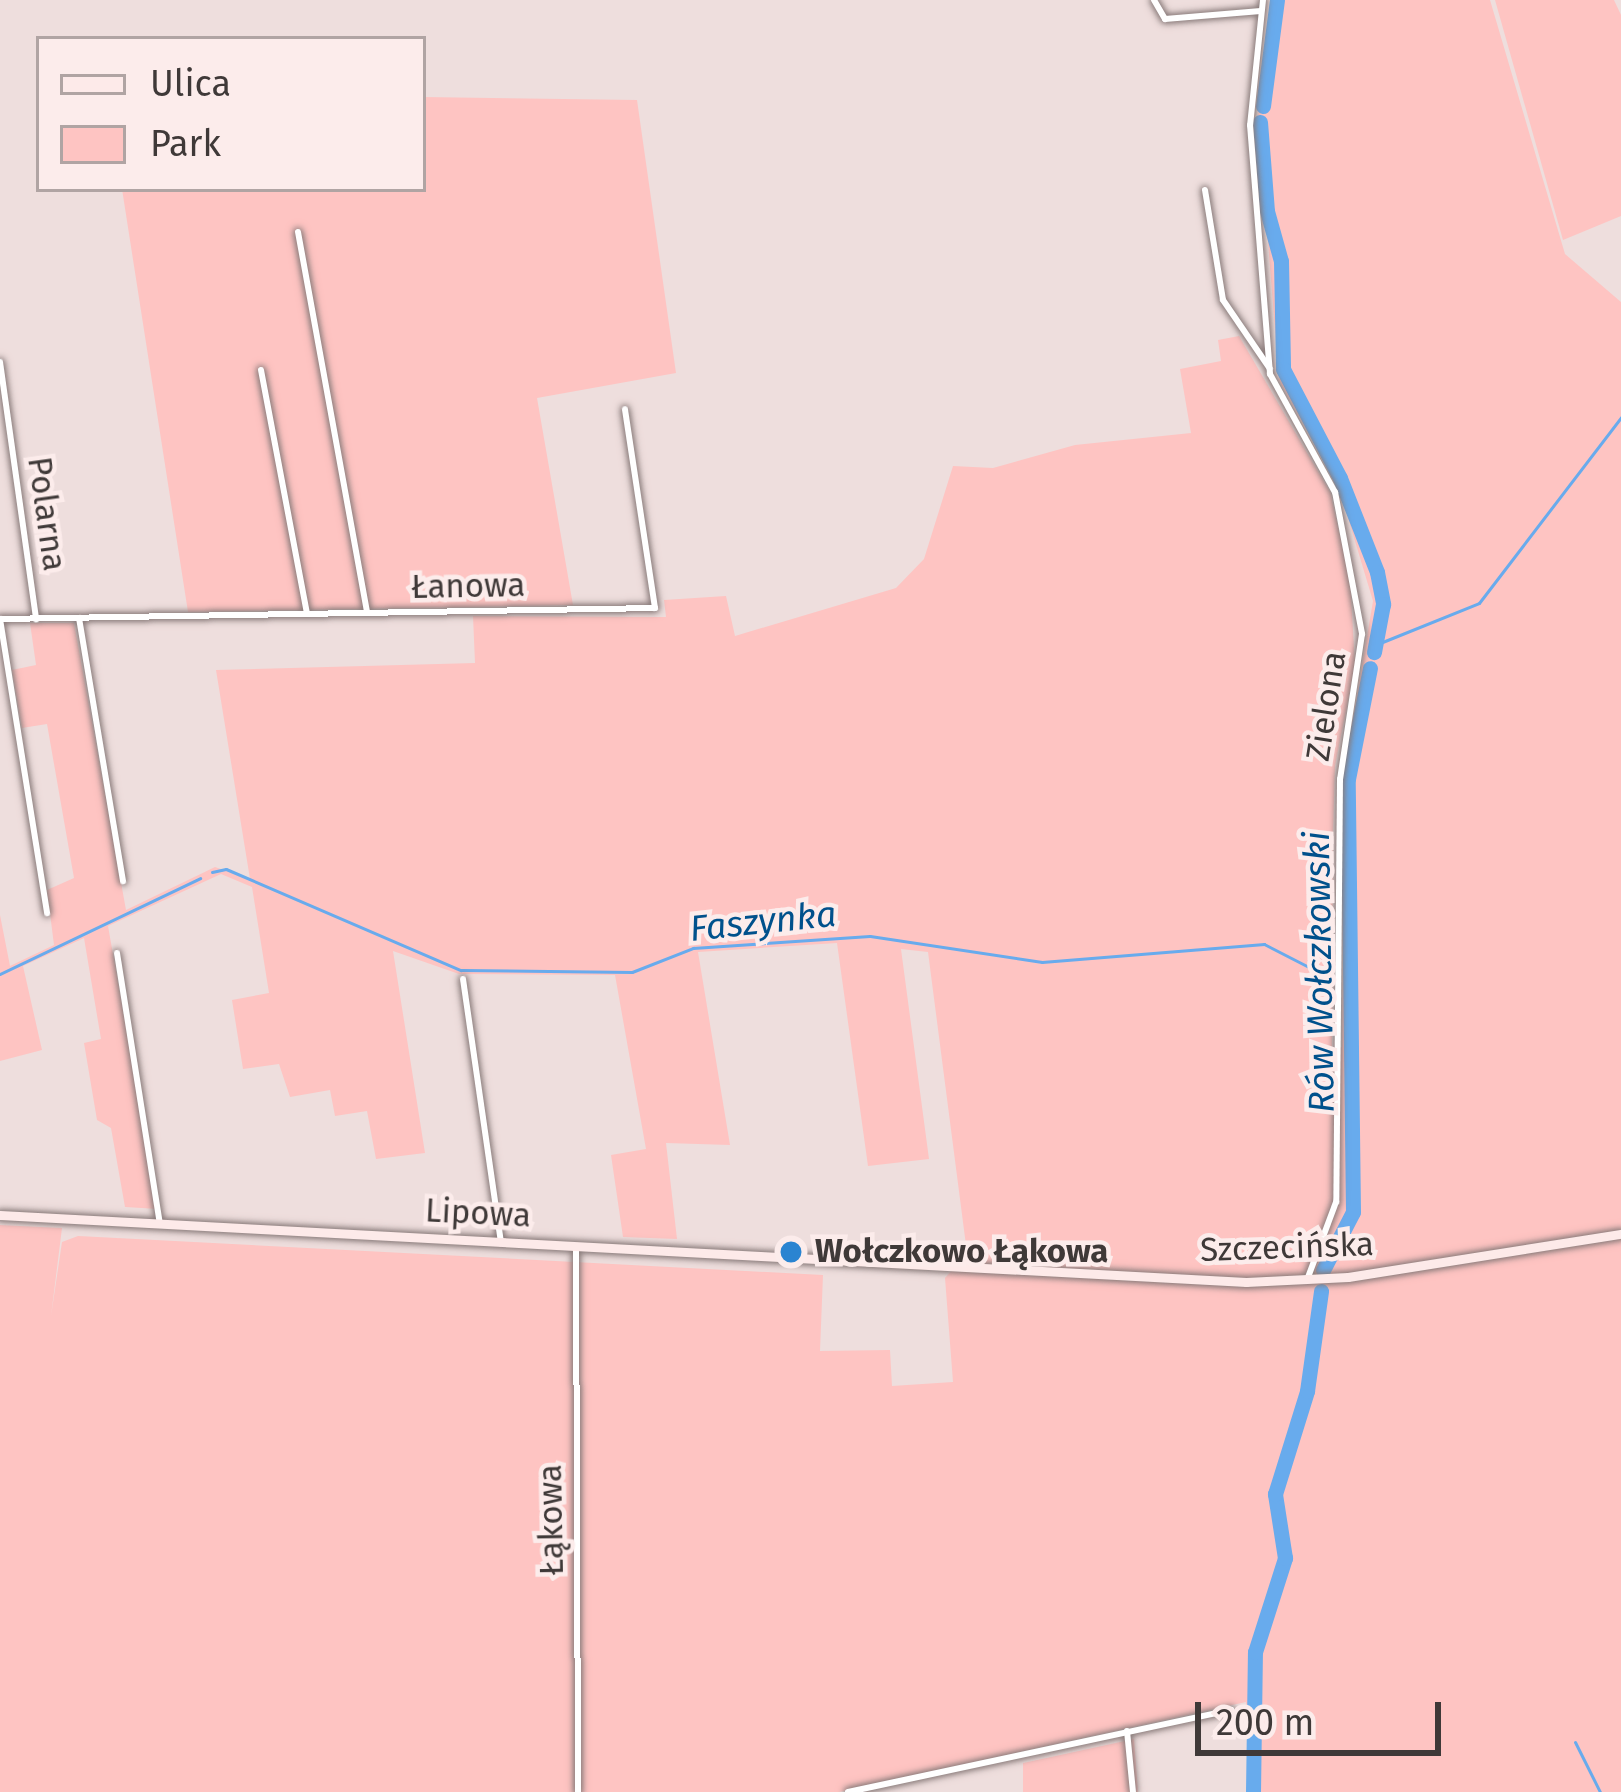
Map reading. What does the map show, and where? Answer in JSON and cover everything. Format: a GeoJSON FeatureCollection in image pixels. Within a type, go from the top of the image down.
{"type":"FeatureCollection","features":[{"type":"Feature","properties":{"kind":"street"},"geometry":{"type":"LineString","coordinates":[[1154,0],[1165,19],[1262,11]]}},
{"type":"Feature","properties":{"kind":"street","name":"Zielona"},"geometry":{"type":"LineString","coordinates":[[1263,0],[1250,125],[1270,369]]}},
{"type":"Feature","properties":{"kind":"street","name":"Zielona"},"geometry":{"type":"LineString","coordinates":[[1204,190],[1223,300],[1270,369],[1335,492],[1362,634],[1340,779],[1336,1202],[1307,1280]]}},
{"type":"Feature","properties":{"kind":"street"},"geometry":{"type":"LineString","coordinates":[[298,232],[367,613]]}},
{"type":"Feature","properties":{"kind":"street","name":"Polarna"},"geometry":{"type":"LineString","coordinates":[[0,362],[2,418],[36,619]]}},
{"type":"Feature","properties":{"kind":"street"},"geometry":{"type":"LineString","coordinates":[[261,370],[307,614]]}},
{"type":"Feature","properties":{"kind":"street","name":"Łanowa"},"geometry":{"type":"LineString","coordinates":[[47,913],[0,619],[655,608],[625,409]]}},
{"type":"Feature","properties":{"kind":"street"},"geometry":{"type":"LineString","coordinates":[[79,618],[124,881]]}},
{"type":"Feature","properties":{"kind":"street"},"geometry":{"type":"LineString","coordinates":[[117,953],[160,1223]]}},
{"type":"Feature","properties":{"kind":"street"},"geometry":{"type":"LineString","coordinates":[[463,980],[501,1243]]}},
{"type":"Feature","properties":{"kind":"street","name":"Lipowa"},"geometry":{"type":"LineString","coordinates":[[0,1215],[952,1267]]}},
{"type":"Feature","properties":{"kind":"street","name":"Szczecińska"},"geometry":{"type":"LineString","coordinates":[[952,1267],[1307,1280],[1621,1234]]}},
{"type":"Feature","properties":{"kind":"street","name":"Łąkowa"},"geometry":{"type":"LineString","coordinates":[[576,1247],[578,1792]]}},
{"type":"Feature","properties":{"kind":"street"},"geometry":{"type":"LineString","coordinates":[[848,1792],[1231,1710]]}},
{"type":"Feature","properties":{"kind":"street"},"geometry":{"type":"LineString","coordinates":[[1126,1731],[1133,1792]]}},
{"type":"Feature","properties":{"kind":"green space"},"geometry":{"type":"Polygon","coordinates":[[[1271,0],[1490,0],[1565,254],[1621,302],[1621,1792],[1250,1792],[1246,1702],[839,1792],[0,1792],[0,1225],[62,1228],[51,1316],[62,1242],[78,1236],[823,1275],[820,1351],[890,1350],[892,1386],[953,1382],[945,1278],[967,1253],[928,952],[901,949],[929,1159],[868,1166],[837,943],[698,952],[730,1145],[666,1143],[677,1239],[623,1237],[611,1155],[646,1149],[615,975],[459,974],[393,951],[425,1153],[376,1159],[367,1111],[335,1116],[330,1090],[290,1097],[279,1064],[243,1069],[232,1000],[269,993],[252,887],[221,874],[108,926],[158,1209],[125,1207],[111,1128],[97,1120],[84,1043],[101,1039],[84,938],[23,966],[42,1050],[0,1061],[0,915],[10,966],[54,945],[47,890],[74,878],[47,724],[22,728],[12,670],[36,665],[30,623],[74,623],[126,910],[215,867],[250,879],[216,670],[475,663],[473,616],[666,617],[664,600],[726,596],[735,636],[896,588],[924,559],[953,466],[993,468],[1075,445],[1191,433],[1180,369],[1221,361],[1218,340],[1239,336],[1330,492],[1350,579],[1355,665],[1335,766],[1333,835],[1332,1047],[1342,1047],[1346,761],[1373,601],[1340,491],[1279,380],[1258,116],[1271,0]]]}},
{"type":"Feature","properties":{"kind":"green space"},"geometry":{"type":"Polygon","coordinates":[[[1495,0],[1614,0],[1621,15],[1621,216],[1563,240],[1495,0]]]}},
{"type":"Feature","properties":{"kind":"green space"},"geometry":{"type":"Polygon","coordinates":[[[426,97],[637,100],[676,373],[537,398],[573,605],[188,612],[122,192],[426,192],[426,97]]]}},
{"type":"Feature","properties":{"kind":"green space"},"geometry":{"type":"Polygon","coordinates":[[[1134,1739],[1138,1792],[1023,1792],[1023,1763],[1134,1739]]]}},
{"type":"Feature","properties":{"kind":"waterway","name":"Rów Wołczkowski"},"geometry":{"type":"LineString","coordinates":[[1263,106],[1277,0]]}},
{"type":"Feature","properties":{"kind":"waterway","name":"Rów Wołczkowski"},"geometry":{"type":"LineString","coordinates":[[1260,122],[1267,211],[1281,261],[1283,369],[1340,478],[1377,572],[1383,604],[1374,652]]}},
{"type":"Feature","properties":{"kind":"waterway"},"geometry":{"type":"LineString","coordinates":[[1375,645],[1479,603],[1621,417]]}},
{"type":"Feature","properties":{"kind":"waterway","name":"Rów Wołczkowski"},"geometry":{"type":"LineString","coordinates":[[1323,1270],[1353,1212],[1348,779],[1370,668]]}},
{"type":"Feature","properties":{"kind":"waterway","name":"Faszynka"},"geometry":{"type":"LineString","coordinates":[[212,872],[226,869],[461,970],[632,972],[693,948],[870,936],[1042,962],[1264,944],[1332,979]]}},
{"type":"Feature","properties":{"kind":"waterway","name":"Faszynka"},"geometry":{"type":"LineString","coordinates":[[0,974],[200,878]]}},
{"type":"Feature","properties":{"kind":"waterway","name":"Rów Wołczkowski"},"geometry":{"type":"LineString","coordinates":[[1253,1792],[1255,1652],[1285,1558],[1275,1494],[1307,1391],[1321,1291]]}},
{"type":"Feature","properties":{"kind":"waterway"},"geometry":{"type":"LineString","coordinates":[[1575,1742],[1600,1792]]}},
{"type":"Feature","properties":{"kind":"place","name":"Wołczkowo Łąkowa"},"geometry":{"type":"Point","coordinates":[791,1252]}}]}
